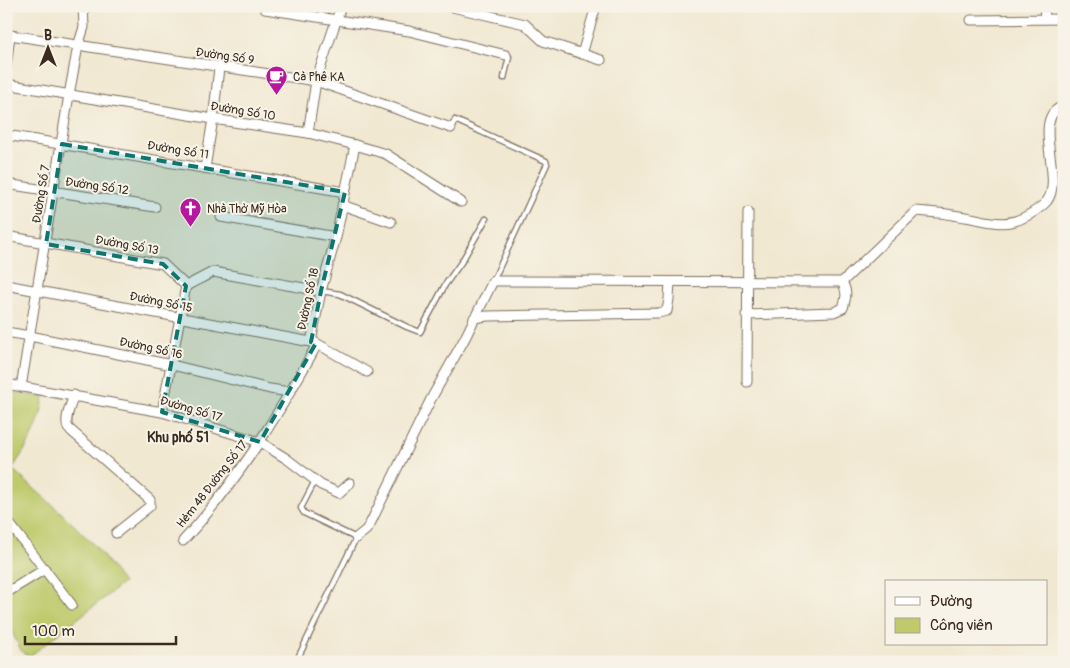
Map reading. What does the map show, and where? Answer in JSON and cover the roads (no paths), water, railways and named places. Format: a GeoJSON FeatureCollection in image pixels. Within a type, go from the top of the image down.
{"type":"FeatureCollection","features":[{"type":"Feature","properties":{"kind":"street","name":"Đường Số 7"},"geometry":{"type":"LineString","coordinates":[[21,387],[78,46],[84,27],[83,6]]}},
{"type":"Feature","properties":{"kind":"street"},"geometry":{"type":"LineString","coordinates":[[308,133],[316,82],[341,6]]}},
{"type":"Feature","properties":{"kind":"street"},"geometry":{"type":"LineString","coordinates":[[448,6],[525,24],[543,42],[601,60]]}},
{"type":"Feature","properties":{"kind":"street"},"geometry":{"type":"LineString","coordinates":[[582,54],[596,6]]}},
{"type":"Feature","properties":{"kind":"street"},"geometry":{"type":"LineString","coordinates":[[1044,6],[1045,19]]}},
{"type":"Feature","properties":{"kind":"street"},"geometry":{"type":"LineString","coordinates":[[265,9],[409,31],[506,55]]}},
{"type":"Feature","properties":{"kind":"street"},"geometry":{"type":"LineString","coordinates":[[971,20],[1064,19]]}},
{"type":"Feature","properties":{"kind":"street","name":"Đường Số 9"},"geometry":{"type":"LineString","coordinates":[[6,67],[10,36],[316,82],[451,128]]}},
{"type":"Feature","properties":{"kind":"street"},"geometry":{"type":"LineString","coordinates":[[206,168],[218,68]]}},
{"type":"Feature","properties":{"kind":"street","name":"Đường Số 10"},"geometry":{"type":"LineString","coordinates":[[6,84],[308,133],[355,145],[386,154],[461,202]]}},
{"type":"Feature","properties":{"kind":"street"},"geometry":{"type":"LineString","coordinates":[[356,538],[370,524],[431,399],[493,281],[842,282],[916,211],[938,212],[1003,223],[1014,222],[1038,208],[1047,200],[1052,190],[1053,180],[1048,140],[1050,117],[1054,111],[1064,106]]}},
{"type":"Feature","properties":{"kind":"street","name":"Đường Số 11"},"geometry":{"type":"LineString","coordinates":[[6,135],[344,192]]}},
{"type":"Feature","properties":{"kind":"street","name":"Đường Số 18"},"geometry":{"type":"LineString","coordinates":[[260,442],[314,350],[321,291],[336,236],[355,145]]}},
{"type":"Feature","properties":{"kind":"street","name":"Đường Số 12"},"geometry":{"type":"LineString","coordinates":[[6,184],[155,207]]}},
{"type":"Feature","properties":{"kind":"street"},"geometry":{"type":"LineString","coordinates":[[342,205],[391,222]]}},
{"type":"Feature","properties":{"kind":"street"},"geometry":{"type":"LineString","coordinates":[[748,212],[746,315],[748,382]]}},
{"type":"Feature","properties":{"kind":"street"},"geometry":{"type":"LineString","coordinates":[[221,217],[336,236]]}},
{"type":"Feature","properties":{"kind":"street","name":"Đường Số 13"},"geometry":{"type":"LineString","coordinates":[[6,236],[163,264],[186,286]]}},
{"type":"Feature","properties":{"kind":"street"},"geometry":{"type":"LineString","coordinates":[[162,412],[186,286],[213,272],[321,291]]}},
{"type":"Feature","properties":{"kind":"street"},"geometry":{"type":"LineString","coordinates":[[474,318],[488,316],[658,313],[667,311],[670,282]]}},
{"type":"Feature","properties":{"kind":"street"},"geometry":{"type":"LineString","coordinates":[[746,315],[834,312],[843,308],[847,297],[842,282]]}},
{"type":"Feature","properties":{"kind":"street","name":"Đường Số 15"},"geometry":{"type":"LineString","coordinates":[[6,286],[36,290],[314,343],[366,372]]}},
{"type":"Feature","properties":{"kind":"street","name":"Đường Số 16"},"geometry":{"type":"LineString","coordinates":[[6,332],[172,365],[270,389],[290,392]]}},
{"type":"Feature","properties":{"kind":"street","name":"Đường Số 17"},"geometry":{"type":"LineString","coordinates":[[6,384],[162,412],[260,442],[287,459],[320,485],[339,493],[350,483]]}},
{"type":"Feature","properties":{"kind":"street"},"geometry":{"type":"LineString","coordinates":[[74,395],[66,418],[68,428],[150,500],[150,506],[116,533]]}},
{"type":"Feature","properties":{"kind":"street","name":"Hẻm 48 Đường Số 17"},"geometry":{"type":"LineString","coordinates":[[183,541],[203,519],[260,442]]}},
{"type":"Feature","properties":{"kind":"street"},"geometry":{"type":"LineString","coordinates":[[6,520],[72,604]]}},
{"type":"Feature","properties":{"kind":"street"},"geometry":{"type":"LineString","coordinates":[[6,593],[45,569]]}},
{"type":"Feature","properties":{"kind":"lane"},"geometry":{"type":"LineString","coordinates":[[504,78],[509,57],[506,55]]}},
{"type":"Feature","properties":{"kind":"lane"},"geometry":{"type":"LineString","coordinates":[[451,128],[455,120],[532,154],[548,164],[493,281]]}},
{"type":"Feature","properties":{"kind":"lane"},"geometry":{"type":"LineString","coordinates":[[321,291],[340,294],[420,332],[445,285],[462,262],[486,219]]}},
{"type":"Feature","properties":{"kind":"lane"},"geometry":{"type":"LineString","coordinates":[[296,662],[356,538],[304,513],[301,508],[315,481]]}},
{"type":"Feature","properties":{"kind":"place","name":"Cà Phê KA"},"geometry":{"type":"Point","coordinates":[277,96]}},
{"type":"Feature","properties":{"kind":"place","name":"Nhà Thờ Mỹ Hòa"},"geometry":{"type":"Point","coordinates":[191,228]}},
{"type":"Feature","properties":{"kind":"district","name":"Khu phố 51"},"geometry":{"type":"Point","coordinates":[178,437]}}]}
